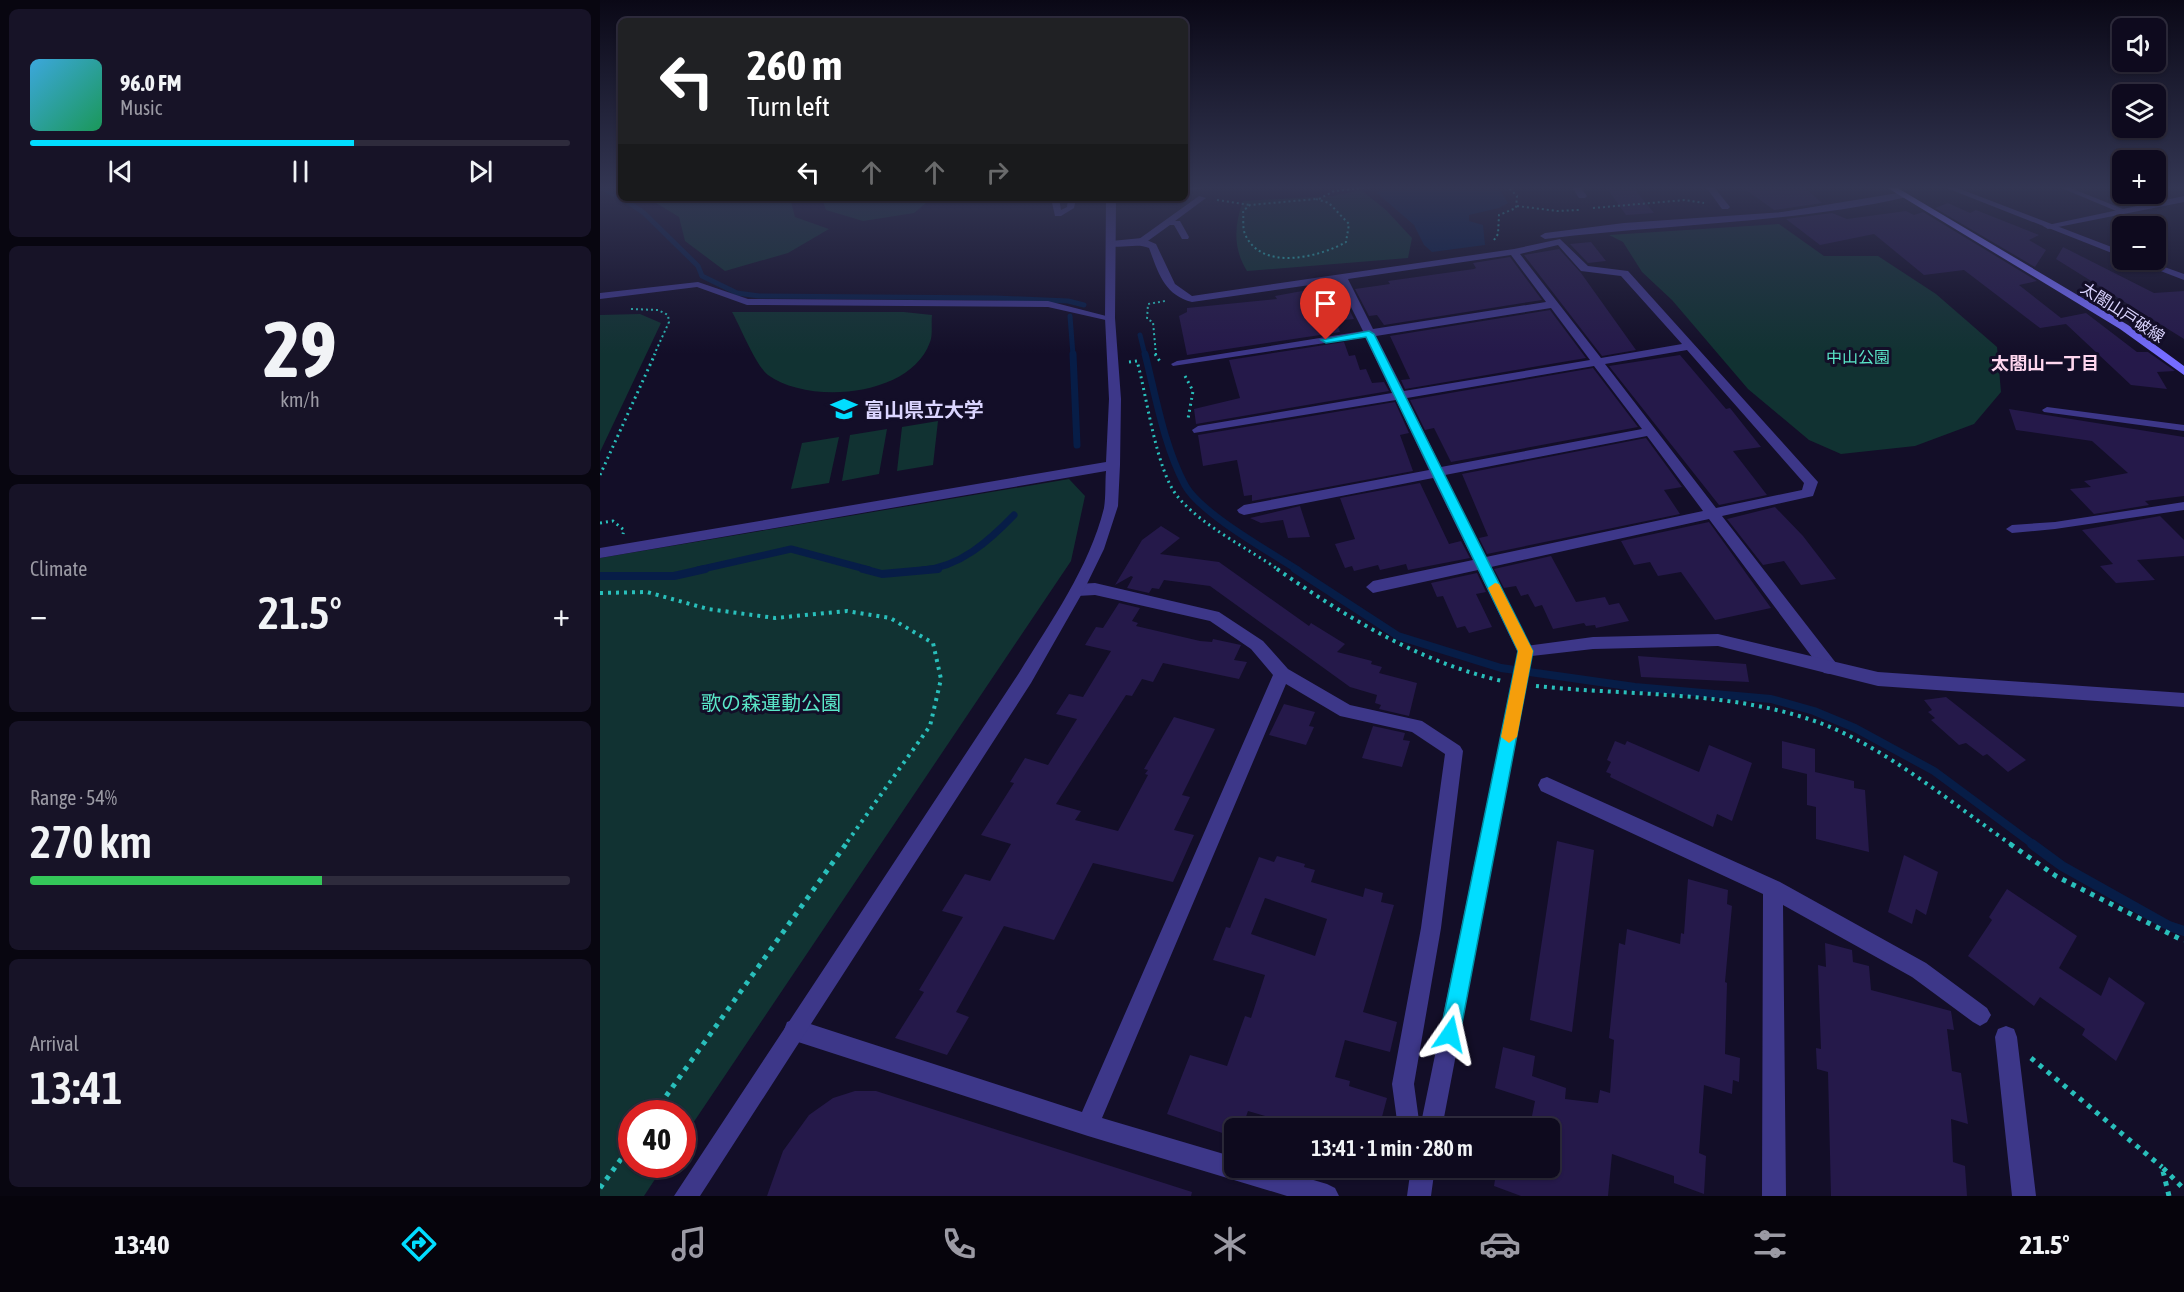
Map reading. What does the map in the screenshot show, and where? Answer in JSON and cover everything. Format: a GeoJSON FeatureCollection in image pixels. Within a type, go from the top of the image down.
{"type":"FeatureCollection","features":[{"type":"Feature","properties":{"kind":"main road","name":"太閤山戸破線"},"geometry":{"type":"LineString","coordinates":[[1984,243],[2124,327],[2184,372]]}},
{"type":"Feature","properties":{"kind":"street"},"geometry":{"type":"LineString","coordinates":[[686,1196],[1025,678],[1077,590],[1097,549],[1111,506],[1113,465],[1115,399],[1110,318],[1111,244],[1129,243]]}},
{"type":"Feature","properties":{"kind":"street"},"geometry":{"type":"LineString","coordinates":[[1144,243],[1153,246],[1172,290],[1180,297],[1192,299],[1514,252],[1556,243]]}},
{"type":"Feature","properties":{"kind":"street"},"geometry":{"type":"LineString","coordinates":[[1514,252],[1526,243]]}},
{"type":"Feature","properties":{"kind":"street"},"geometry":{"type":"LineString","coordinates":[[1373,587],[1808,493],[1811,482],[1624,273],[1585,269],[1561,243]]}},
{"type":"Feature","properties":{"kind":"street"},"geometry":{"type":"LineString","coordinates":[[2092,243],[2112,250]]}},
{"type":"Feature","properties":{"kind":"street"},"geometry":{"type":"LineString","coordinates":[[1514,252],[1830,668]]}},
{"type":"Feature","properties":{"kind":"street"},"geometry":{"type":"LineString","coordinates":[[2165,270],[2184,277]]}},
{"type":"Feature","properties":{"kind":"street"},"geometry":{"type":"LineString","coordinates":[[1341,278],[1482,562],[1522,670],[1433,1118]]}},
{"type":"Feature","properties":{"kind":"street"},"geometry":{"type":"LineString","coordinates":[[1177,364],[1553,304]]}},
{"type":"Feature","properties":{"kind":"street"},"geometry":{"type":"LineString","coordinates":[[1198,430],[1690,346]]}},
{"type":"Feature","properties":{"kind":"street"},"geometry":{"type":"LineString","coordinates":[[1244,510],[1651,431]]}},
{"type":"Feature","properties":{"kind":"street"},"geometry":{"type":"LineString","coordinates":[[600,553],[1113,465]]}},
{"type":"Feature","properties":{"kind":"street"},"geometry":{"type":"LineString","coordinates":[[1077,590],[1095,589],[1214,616],[1257,645],[1282,674],[1346,711],[1416,726],[1454,751],[1431,928],[1403,1084],[1408,1118]]}},
{"type":"Feature","properties":{"kind":"street"},"geometry":{"type":"LineString","coordinates":[[1522,670],[1593,643],[1718,640],[1878,679],[1931,685],[2184,700]]}},
{"type":"Feature","properties":{"kind":"street"},"geometry":{"type":"LineString","coordinates":[[1088,1125],[1282,674]]}},
{"type":"Feature","properties":{"kind":"street"},"geometry":{"type":"LineString","coordinates":[[1547,785],[1773,889],[1919,969],[1980,1015]]}},
{"type":"Feature","properties":{"kind":"street"},"geometry":{"type":"LineString","coordinates":[[1773,889],[1774,1196]]}},
{"type":"Feature","properties":{"kind":"street"},"geometry":{"type":"LineString","coordinates":[[795,1030],[1088,1125],[1327,1196]]}},
{"type":"Feature","properties":{"kind":"street"},"geometry":{"type":"LineString","coordinates":[[2006,1037],[2024,1196]]}},
{"type":"Feature","properties":{"kind":"street"},"geometry":{"type":"LineString","coordinates":[[1416,1178],[1418,1193]]}},
{"type":"Feature","properties":{"kind":"street"},"geometry":{"type":"LineString","coordinates":[[1418,1193],[1421,1178]]}},
{"type":"Feature","properties":{"kind":"lane"},"geometry":{"type":"LineString","coordinates":[[600,296],[698,284],[747,302],[1048,304],[1110,318]]}},
{"type":"Feature","properties":{"kind":"lane"},"geometry":{"type":"LineString","coordinates":[[2047,410],[2184,428]]}},
{"type":"Feature","properties":{"kind":"lane"},"geometry":{"type":"LineString","coordinates":[[2012,529],[2048,528],[2184,506]]}},
{"type":"Feature","properties":{"kind":"path"},"geometry":{"type":"LineString","coordinates":[[1251,243],[1275,255],[1307,257],[1336,250],[1345,243]]}},
{"type":"Feature","properties":{"kind":"path"},"geometry":{"type":"LineString","coordinates":[[1489,247],[1492,243]]}},
{"type":"Feature","properties":{"kind":"path"},"geometry":{"type":"LineString","coordinates":[[1180,297],[1148,304],[1147,319],[1153,322],[1158,361],[1177,364],[1177,370],[1191,382],[1194,402],[1186,425],[1187,432],[1198,430]]}},
{"type":"Feature","properties":{"kind":"path"},"geometry":{"type":"LineString","coordinates":[[600,475],[669,322],[668,315],[658,310],[629,309]]}},
{"type":"Feature","properties":{"kind":"path"},"geometry":{"type":"LineString","coordinates":[[1113,363],[1137,361],[1165,472],[1177,495],[1199,515],[1343,613],[1416,654],[1493,679],[1522,670],[1784,711],[1836,728],[1878,749],[1902,770],[2056,876],[2184,941]]}},
{"type":"Feature","properties":{"kind":"path"},"geometry":{"type":"LineString","coordinates":[[600,523],[613,521],[624,530],[620,549]]}},
{"type":"Feature","properties":{"kind":"path"},"geometry":{"type":"LineString","coordinates":[[600,593],[647,592],[708,609],[775,618],[847,611],[890,618],[933,643],[941,679],[930,726],[663,1100]]}},
{"type":"Feature","properties":{"kind":"path"},"geometry":{"type":"LineString","coordinates":[[2006,1037],[2162,1167],[2184,1189]]}},
{"type":"Feature","properties":{"kind":"path"},"geometry":{"type":"LineString","coordinates":[[600,1188],[618,1163]]}},
{"type":"Feature","properties":{"kind":"path"},"geometry":{"type":"LineString","coordinates":[[2162,1167],[2169,1196]]}},
{"type":"Feature","properties":{"kind":"green space"},"geometry":{"type":"Polygon","coordinates":[[[687,243],[805,243],[788,253],[725,271],[687,243]]]}},
{"type":"Feature","properties":{"kind":"green space"},"geometry":{"type":"Polygon","coordinates":[[[1237,243],[1411,243],[1408,258],[1247,271],[1237,243]]]}},
{"type":"Feature","properties":{"kind":"green space","name":"中山公園"},"geometry":{"type":"Polygon","coordinates":[[[1624,243],[1805,243],[1824,256],[1878,256],[1936,294],[1997,347],[2001,392],[1974,424],[1915,446],[1841,454],[1809,440],[1748,389],[1672,300],[1642,272],[1624,243]]]}},
{"type":"Feature","properties":{"kind":"green space"},"geometry":{"type":"Polygon","coordinates":[[[732,312],[904,312],[932,315],[931,336],[919,360],[902,375],[881,385],[832,392],[808,390],[786,384],[763,370],[732,312]]]}},
{"type":"Feature","properties":{"kind":"green space"},"geometry":{"type":"Polygon","coordinates":[[[640,314],[661,323],[600,452],[600,315],[640,314]]]}},
{"type":"Feature","properties":{"kind":"green space"},"geometry":{"type":"Polygon","coordinates":[[[938,421],[933,465],[897,471],[902,427],[938,421]]]}},
{"type":"Feature","properties":{"kind":"green space"},"geometry":{"type":"Polygon","coordinates":[[[887,429],[879,474],[842,481],[850,435],[887,429]]]}},
{"type":"Feature","properties":{"kind":"green space"},"geometry":{"type":"Polygon","coordinates":[[[839,437],[829,483],[791,489],[802,443],[839,437]]]}},
{"type":"Feature","properties":{"kind":"green space","name":"歌の森運動公園"},"geometry":{"type":"Polygon","coordinates":[[[1069,479],[1085,496],[1071,561],[696,1119],[696,1100],[618,1100],[618,1178],[656,1178],[644,1196],[600,1196],[600,558],[1069,479]]]}},
{"type":"Feature","properties":{"kind":"water"},"geometry":{"type":"Polygon","coordinates":[[[1423,243],[1485,243],[1485,245],[1432,252],[1423,243]]]}},
{"type":"Feature","properties":{"kind":"building"},"geometry":{"type":"Polygon","coordinates":[[[1592,243],[1606,261],[1588,263],[1570,244],[1592,243]]]}},
{"type":"Feature","properties":{"kind":"building"},"geometry":{"type":"Polygon","coordinates":[[[1885,243],[1974,243],[2037,281],[2019,285],[2061,318],[2086,313],[2137,352],[2148,352],[2175,371],[2157,372],[2167,389],[2131,385],[2066,324],[2040,328],[1964,270],[1924,275],[1885,243]]]}},
{"type":"Feature","properties":{"kind":"building"},"geometry":{"type":"Polygon","coordinates":[[[1994,243],[2034,243],[2046,250],[2035,267],[1994,243]]]}},
{"type":"Feature","properties":{"kind":"building"},"geometry":{"type":"Polygon","coordinates":[[[2063,247],[2154,293],[2184,291],[2184,339],[2056,259],[2063,247]]]}},
{"type":"Feature","properties":{"kind":"building"},"geometry":{"type":"Polygon","coordinates":[[[1559,249],[1581,273],[1636,350],[1602,356],[1524,255],[1559,249]]]}},
{"type":"Feature","properties":{"kind":"building"},"geometry":{"type":"Polygon","coordinates":[[[1510,257],[1542,300],[1384,325],[1377,315],[1369,316],[1355,289],[1390,284],[1388,281],[1474,269],[1476,268],[1473,263],[1510,257]]]}},
{"type":"Feature","properties":{"kind":"building"},"geometry":{"type":"Polygon","coordinates":[[[1335,285],[1354,319],[1336,321],[1340,332],[1187,355],[1179,316],[1187,312],[1187,308],[1277,299],[1275,296],[1335,285]]]}},
{"type":"Feature","properties":{"kind":"building"},"geometry":{"type":"Polygon","coordinates":[[[1550,310],[1586,358],[1405,389],[1401,380],[1410,379],[1390,336],[1550,310]]]}},
{"type":"Feature","properties":{"kind":"building"},"geometry":{"type":"Polygon","coordinates":[[[1344,342],[1349,356],[1355,355],[1360,370],[1366,369],[1372,383],[1384,382],[1389,391],[1196,424],[1194,409],[1240,398],[1229,360],[1344,342]]]}},
{"type":"Feature","properties":{"kind":"building"},"geometry":{"type":"Polygon","coordinates":[[[1680,355],[1726,409],[1730,408],[1761,447],[1733,451],[1767,495],[1719,505],[1609,366],[1680,355]]]}},
{"type":"Feature","properties":{"kind":"building"},"geometry":{"type":"Polygon","coordinates":[[[1593,368],[1638,427],[1451,462],[1434,428],[1425,430],[1410,400],[1593,368]]]}},
{"type":"Feature","properties":{"kind":"building"},"geometry":{"type":"Polygon","coordinates":[[[1395,402],[1409,433],[1400,435],[1413,471],[1252,501],[1252,495],[1244,496],[1237,460],[1203,466],[1198,435],[1395,402]]]}},
{"type":"Feature","properties":{"kind":"building"},"geometry":{"type":"Polygon","coordinates":[[[2009,409],[2184,437],[2184,496],[2145,501],[2149,505],[2094,514],[2070,489],[2091,487],[2084,481],[2128,473],[2092,441],[2016,430],[2009,409]]]}},
{"type":"Feature","properties":{"kind":"building"},"geometry":{"type":"Polygon","coordinates":[[[1646,438],[1682,487],[1664,490],[1680,514],[1487,554],[1479,538],[1488,536],[1462,474],[1646,438]]]}},
{"type":"Feature","properties":{"kind":"building"},"geometry":{"type":"Polygon","coordinates":[[[1420,483],[1449,544],[1461,541],[1470,558],[1408,570],[1406,564],[1380,570],[1378,565],[1354,571],[1352,566],[1345,568],[1335,544],[1355,539],[1340,498],[1420,483]]]}},
{"type":"Feature","properties":{"kind":"building"},"geometry":{"type":"Polygon","coordinates":[[[1300,506],[1310,537],[1288,538],[1283,520],[1261,523],[1250,518],[1300,506]]]}},
{"type":"Feature","properties":{"kind":"building"},"geometry":{"type":"Polygon","coordinates":[[[1775,507],[1803,536],[1836,579],[1801,585],[1784,561],[1763,565],[1727,519],[1775,507]]]}},
{"type":"Feature","properties":{"kind":"building"},"geometry":{"type":"Polygon","coordinates":[[[2160,516],[2184,540],[2184,556],[2137,560],[2155,580],[2116,583],[2100,566],[2113,564],[2082,530],[2160,516]]]}},
{"type":"Feature","properties":{"kind":"building"},"geometry":{"type":"Polygon","coordinates":[[[1709,522],[1771,608],[1715,620],[1681,572],[1658,576],[1650,562],[1634,565],[1621,541],[1709,522]]]}},
{"type":"Feature","properties":{"kind":"building"},"geometry":{"type":"Polygon","coordinates":[[[1161,526],[1180,538],[1160,554],[1219,562],[1309,626],[1311,623],[1345,644],[1337,652],[1372,661],[1371,664],[1382,667],[1379,673],[1417,683],[1409,716],[1379,709],[1381,705],[1375,703],[1377,695],[1350,687],[1210,586],[1164,580],[1159,589],[1152,588],[1149,593],[1127,588],[1133,577],[1131,576],[1115,585],[1142,540],[1161,526]]]}},
{"type":"Feature","properties":{"kind":"building"},"geometry":{"type":"Polygon","coordinates":[[[1551,556],[1576,602],[1605,597],[1609,605],[1619,603],[1629,621],[1596,628],[1595,625],[1586,626],[1584,623],[1553,629],[1542,605],[1535,607],[1528,594],[1521,596],[1516,586],[1504,588],[1494,569],[1551,556]]]}},
{"type":"Feature","properties":{"kind":"building"},"geometry":{"type":"Polygon","coordinates":[[[1477,573],[1486,592],[1476,594],[1492,627],[1469,633],[1465,626],[1457,628],[1443,596],[1437,597],[1431,583],[1477,573]]]}},
{"type":"Feature","properties":{"kind":"building"},"geometry":{"type":"Polygon","coordinates":[[[1119,603],[1140,608],[1132,621],[1138,623],[1136,626],[1200,641],[1212,642],[1213,639],[1241,645],[1234,660],[1247,662],[1239,679],[1163,663],[1153,682],[1142,679],[1132,696],[1126,695],[1056,804],[1081,811],[1075,820],[1118,831],[1148,775],[1145,774],[1148,770],[1144,769],[1174,717],[1215,729],[1182,795],[1190,797],[1174,830],[1194,835],[1173,882],[1093,863],[1054,940],[1004,926],[956,1012],[969,1017],[947,1055],[895,1038],[924,992],[919,990],[963,917],[942,911],[965,874],[990,881],[1011,844],[981,835],[1014,783],[1010,782],[1025,758],[1048,765],[1077,719],[1056,714],[1069,694],[1083,697],[1111,651],[1085,645],[1096,627],[1103,628],[1119,603]]]}},
{"type":"Feature","properties":{"kind":"building"},"geometry":{"type":"Polygon","coordinates":[[[1638,656],[1746,664],[1749,682],[1641,677],[1638,656]]]}},
{"type":"Feature","properties":{"kind":"building"},"geometry":{"type":"Polygon","coordinates":[[[1946,697],[2026,760],[2008,772],[1987,754],[1983,756],[1966,743],[1959,745],[1931,720],[1935,718],[1928,712],[1932,710],[1924,700],[1946,697]]]}},
{"type":"Feature","properties":{"kind":"building"},"geometry":{"type":"Polygon","coordinates":[[[1284,704],[1315,712],[1309,726],[1314,727],[1306,745],[1269,735],[1284,704]]]}},
{"type":"Feature","properties":{"kind":"building"},"geometry":{"type":"Polygon","coordinates":[[[1373,726],[1405,733],[1403,740],[1410,741],[1402,767],[1362,758],[1373,726]]]}},
{"type":"Feature","properties":{"kind":"building"},"geometry":{"type":"Polygon","coordinates":[[[1615,741],[1625,745],[1627,741],[1699,772],[1709,745],[1752,763],[1732,821],[1717,814],[1713,827],[1610,777],[1611,774],[1606,772],[1611,762],[1607,760],[1615,741]]]}},
{"type":"Feature","properties":{"kind":"building"},"geometry":{"type":"Polygon","coordinates":[[[1782,741],[1815,749],[1815,772],[1854,781],[1854,788],[1865,790],[1869,852],[1816,839],[1816,807],[1807,805],[1807,774],[1782,768],[1782,741]]]}},
{"type":"Feature","properties":{"kind":"building"},"geometry":{"type":"Polygon","coordinates":[[[1557,841],[1594,850],[1572,1032],[1530,1020],[1557,841]]]}},
{"type":"Feature","properties":{"kind":"building"},"geometry":{"type":"Polygon","coordinates":[[[1904,855],[1938,872],[1926,915],[1916,909],[1912,924],[1888,912],[1904,855]]]}},
{"type":"Feature","properties":{"kind":"building"},"geometry":{"type":"Polygon","coordinates":[[[1277,856],[1305,864],[1304,867],[1315,870],[1311,882],[1363,897],[1365,888],[1383,893],[1381,902],[1394,905],[1363,1012],[1397,1022],[1390,1052],[1345,1040],[1335,1077],[1350,1081],[1349,1086],[1387,1098],[1382,1118],[1272,1118],[1248,1111],[1246,1118],[1224,1118],[1224,1134],[1167,1114],[1190,1055],[1227,1066],[1245,1016],[1251,1018],[1265,975],[1213,960],[1226,927],[1230,928],[1259,857],[1274,862],[1277,856]],[[1265,898],[1251,934],[1315,956],[1327,919],[1265,898]]]}},
{"type":"Feature","properties":{"kind":"building"},"geometry":{"type":"Polygon","coordinates":[[[1688,879],[1728,890],[1727,904],[1732,906],[1725,982],[1727,983],[1725,1054],[1740,1058],[1739,1082],[1733,1080],[1732,1094],[1704,1085],[1699,1153],[1706,1156],[1704,1194],[1674,1183],[1674,1176],[1612,1154],[1608,1196],[1521,1196],[1494,1186],[1495,1178],[1560,1178],[1560,1118],[1532,1118],[1535,1101],[1495,1088],[1503,1047],[1535,1056],[1532,1076],[1566,1088],[1565,1099],[1598,1103],[1600,1090],[1610,1093],[1614,1040],[1609,1038],[1619,943],[1625,945],[1627,929],[1680,944],[1681,933],[1684,934],[1688,879]]]}},
{"type":"Feature","properties":{"kind":"building"},"geometry":{"type":"Polygon","coordinates":[[[2007,889],[2077,936],[2059,968],[2101,996],[2109,977],[2145,1003],[2116,1061],[2082,1035],[2085,1029],[2040,997],[2034,1006],[1968,956],[1992,920],[1989,917],[2007,889]]]}},
{"type":"Feature","properties":{"kind":"building"},"geometry":{"type":"Polygon","coordinates":[[[1825,943],[1852,950],[1853,962],[1869,966],[1871,990],[1951,1011],[1954,1030],[1947,1029],[1952,1071],[1961,1073],[1968,1124],[1951,1119],[1953,1162],[1965,1166],[1967,1196],[1831,1196],[1828,1072],[1817,1069],[1816,1048],[1821,1049],[1818,965],[1826,967],[1825,943]]]}},
{"type":"Feature","properties":{"kind":"building"},"geometry":{"type":"Polygon","coordinates":[[[855,1091],[876,1091],[1192,1192],[1191,1196],[767,1196],[783,1151],[809,1115],[833,1098],[855,1091]]]}},
{"type":"Feature","properties":{"kind":"waterway"},"geometry":{"type":"LineString","coordinates":[[674,243],[698,266],[702,276],[737,293],[759,296],[996,298],[1068,301],[1084,305]]}},
{"type":"Feature","properties":{"kind":"waterway"},"geometry":{"type":"LineString","coordinates":[[1070,316],[1073,355]]}},
{"type":"Feature","properties":{"kind":"waterway"},"geometry":{"type":"LineString","coordinates":[[1140,335],[1145,355]]}},
{"type":"Feature","properties":{"kind":"waterway"},"geometry":{"type":"LineString","coordinates":[[1073,354],[1077,445]]}},
{"type":"Feature","properties":{"kind":"waterway"},"geometry":{"type":"LineString","coordinates":[[1145,354],[1166,438],[1185,485],[1205,508],[1254,543],[1298,570]]}},
{"type":"Feature","properties":{"kind":"waterway"},"geometry":{"type":"LineString","coordinates":[[923,570],[949,564],[973,551],[1014,515]]}},
{"type":"Feature","properties":{"kind":"waterway"},"geometry":{"type":"LineString","coordinates":[[698,570],[791,549],[869,570]]}},
{"type":"Feature","properties":{"kind":"waterway"},"geometry":{"type":"LineString","coordinates":[[600,576],[674,576],[705,569]]}},
{"type":"Feature","properties":{"kind":"waterway"},"geometry":{"type":"LineString","coordinates":[[863,569],[882,574],[938,569]]}},
{"type":"Feature","properties":{"kind":"waterway"},"geometry":{"type":"LineString","coordinates":[[1295,569],[1398,636],[1501,668],[1635,687],[1771,699],[1814,711],[1855,728],[1934,771],[2034,845]]}},
{"type":"Feature","properties":{"kind":"waterway"},"geometry":{"type":"LineString","coordinates":[[2032,844],[2062,866],[2169,926],[2184,931]]}},
{"type":"Feature","properties":{"kind":"slow traffic"},"geometry":{"type":"LineString","coordinates":[[1495,588],[1526,651],[1509,737]]}},
{"type":"Feature","properties":{"kind":"place","name":"富山県立大学"},"geometry":{"type":"Point","coordinates":[844,409]}},
{"type":"Feature","properties":{"kind":"district","name":"太閤山一丁目"},"geometry":{"type":"Point","coordinates":[2045,363]}},
{"type":"Feature","properties":{"kind":"route"},"geometry":{"type":"LineString","coordinates":[[1326,340],[1369,334],[1526,651],[1450,1034]]}}]}
